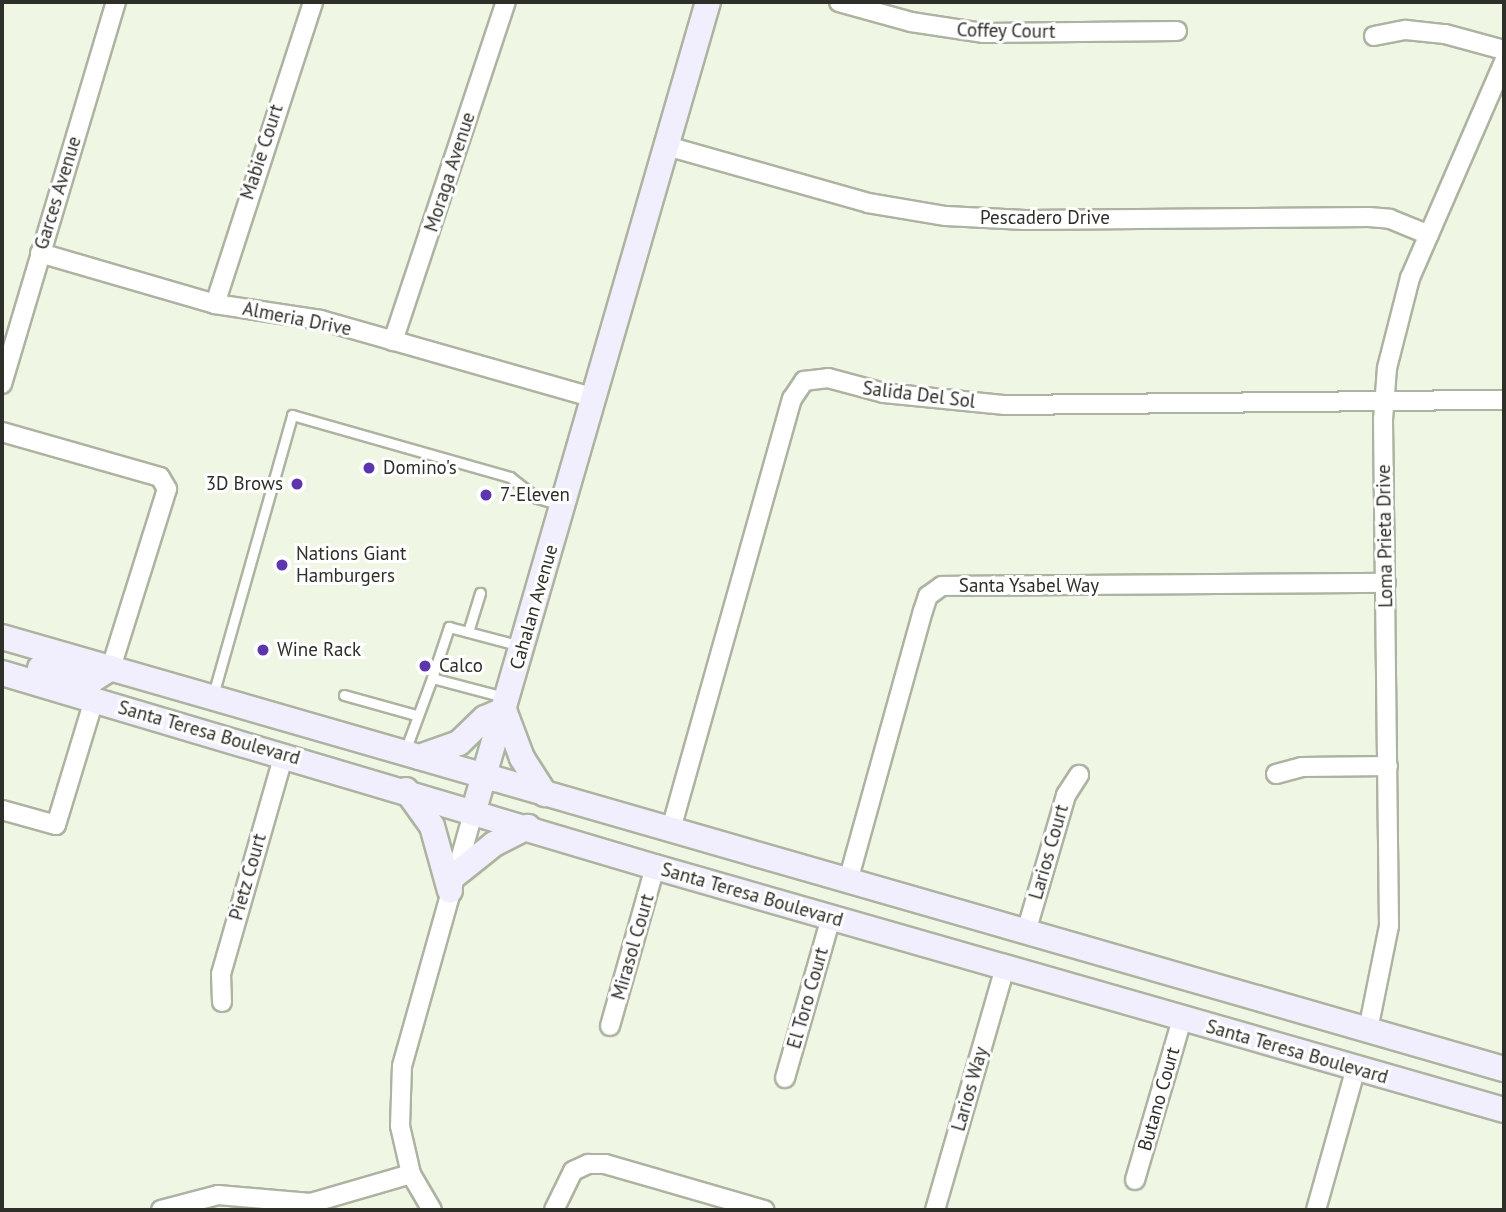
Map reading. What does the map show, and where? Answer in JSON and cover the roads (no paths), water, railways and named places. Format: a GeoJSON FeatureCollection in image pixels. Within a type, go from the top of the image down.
{"type":"FeatureCollection","features":[{"type":"Feature","properties":{"kind":"main road","name":"Cahalan Avenue"},"geometry":{"type":"LineString","coordinates":[[474,810],[708,2]]}},
{"type":"Feature","properties":{"kind":"main road","name":"Santa Teresa Boulevard"},"geometry":{"type":"LineString","coordinates":[[2,637],[1504,1069]]}},
{"type":"Feature","properties":{"kind":"main road"},"geometry":{"type":"LineString","coordinates":[[2,662],[15,661],[91,681],[111,668]]}},
{"type":"Feature","properties":{"kind":"main road","name":"Santa Teresa Boulevard"},"geometry":{"type":"LineString","coordinates":[[2,673],[474,810],[655,867],[1504,1110]]}},
{"type":"Feature","properties":{"kind":"main road"},"geometry":{"type":"LineString","coordinates":[[412,755],[459,743],[485,718],[505,704],[522,758],[545,794]]}},
{"type":"Feature","properties":{"kind":"main road"},"geometry":{"type":"LineString","coordinates":[[406,790],[432,826],[452,883],[494,844],[528,827]]}},
{"type":"Feature","properties":{"kind":"street","name":"Garces Avenue"},"geometry":{"type":"LineString","coordinates":[[2,384],[116,2]]}},
{"type":"Feature","properties":{"kind":"street","name":"Mabie Court"},"geometry":{"type":"LineString","coordinates":[[215,304],[313,2]]}},
{"type":"Feature","properties":{"kind":"street","name":"Moraga Avenue"},"geometry":{"type":"LineString","coordinates":[[393,341],[506,2]]}},
{"type":"Feature","properties":{"kind":"street","name":"Coffey Court"},"geometry":{"type":"LineString","coordinates":[[839,2],[911,22],[984,33],[1177,31]]}},
{"type":"Feature","properties":{"kind":"street"},"geometry":{"type":"LineString","coordinates":[[1374,36],[1406,30],[1445,34],[1504,50]]}},
{"type":"Feature","properties":{"kind":"street","name":"Loma Prieta Drive"},"geometry":{"type":"LineString","coordinates":[[1368,1030],[1390,926],[1385,400],[1397,317],[1429,235],[1504,62]]}},
{"type":"Feature","properties":{"kind":"street","name":"Pescadero Drive"},"geometry":{"type":"LineString","coordinates":[[667,146],[869,202],[946,216],[1025,220],[1370,217],[1390,219],[1429,235]]}},
{"type":"Feature","properties":{"kind":"street","name":"Almeria Drive"},"geometry":{"type":"LineString","coordinates":[[40,253],[215,304],[321,320],[594,398]]}},
{"type":"Feature","properties":{"kind":"street","name":"Salida Del Sol"},"geometry":{"type":"LineString","coordinates":[[671,830],[792,399],[804,381],[828,379],[884,393],[1005,405],[1504,400]]}},
{"type":"Feature","properties":{"kind":"street"},"geometry":{"type":"LineString","coordinates":[[2,432],[160,477],[167,489],[111,668]]}},
{"type":"Feature","properties":{"kind":"street","name":"Santa Ysabel Way"},"geometry":{"type":"LineString","coordinates":[[848,881],[923,611],[928,596],[942,586],[1386,583]]}},
{"type":"Feature","properties":{"kind":"street"},"geometry":{"type":"LineString","coordinates":[[2,810],[57,825],[94,700]]}},
{"type":"Feature","properties":{"kind":"street","name":"Pietz Court"},"geometry":{"type":"LineString","coordinates":[[222,1002],[221,974],[284,754]]}},
{"type":"Feature","properties":{"kind":"street"},"geometry":{"type":"LineString","coordinates":[[1276,774],[1302,767],[1388,766]]}},
{"type":"Feature","properties":{"kind":"street","name":"Larios Court"},"geometry":{"type":"LineString","coordinates":[[1026,932],[1066,795],[1079,775]]}},
{"type":"Feature","properties":{"kind":"street","name":"Cahalan Avenue"},"geometry":{"type":"LineString","coordinates":[[432,1210],[411,1174],[400,1126],[402,1066],[474,810]]}},
{"type":"Feature","properties":{"kind":"street","name":"Mirasol Court"},"geometry":{"type":"LineString","coordinates":[[610,1026],[655,867]]}},
{"type":"Feature","properties":{"kind":"street","name":"El Toro Court"},"geometry":{"type":"LineString","coordinates":[[785,1078],[831,918]]}},
{"type":"Feature","properties":{"kind":"street","name":"Larios Way"},"geometry":{"type":"LineString","coordinates":[[935,1210],[1005,968]]}},
{"type":"Feature","properties":{"kind":"street","name":"Butano Court"},"geometry":{"type":"LineString","coordinates":[[1135,1180],[1182,1019]]}},
{"type":"Feature","properties":{"kind":"street"},"geometry":{"type":"LineString","coordinates":[[1316,1210],[1356,1069]]}},
{"type":"Feature","properties":{"kind":"street"},"geometry":{"type":"LineString","coordinates":[[554,1210],[573,1171],[588,1164],[605,1164],[764,1210]]}},
{"type":"Feature","properties":{"kind":"street"},"geometry":{"type":"LineString","coordinates":[[161,1210],[218,1195],[311,1203],[411,1174]]}},
{"type":"Feature","properties":{"kind":"lane"},"geometry":{"type":"LineString","coordinates":[[212,697],[292,415],[510,477],[537,498],[563,506]]}},
{"type":"Feature","properties":{"kind":"lane"},"geometry":{"type":"LineString","coordinates":[[468,632],[480,593]]}},
{"type":"Feature","properties":{"kind":"lane"},"geometry":{"type":"LineString","coordinates":[[412,755],[416,715],[449,627],[522,646]]}},
{"type":"Feature","properties":{"kind":"lane"},"geometry":{"type":"LineString","coordinates":[[432,678],[505,704]]}},
{"type":"Feature","properties":{"kind":"lane"},"geometry":{"type":"LineString","coordinates":[[344,695],[416,715]]}},
{"type":"Feature","properties":{"kind":"place","name":"Domino's"},"geometry":{"type":"Point","coordinates":[369,468]}},
{"type":"Feature","properties":{"kind":"place","name":"3D Brows"},"geometry":{"type":"Point","coordinates":[297,484]}},
{"type":"Feature","properties":{"kind":"place","name":"7-Eleven"},"geometry":{"type":"Point","coordinates":[486,495]}},
{"type":"Feature","properties":{"kind":"place","name":"Nations Giant Hamburgers"},"geometry":{"type":"Point","coordinates":[282,565]}},
{"type":"Feature","properties":{"kind":"place","name":"Wine Rack"},"geometry":{"type":"Point","coordinates":[263,650]}},
{"type":"Feature","properties":{"kind":"place","name":"Calco"},"geometry":{"type":"Point","coordinates":[425,666]}}]}
